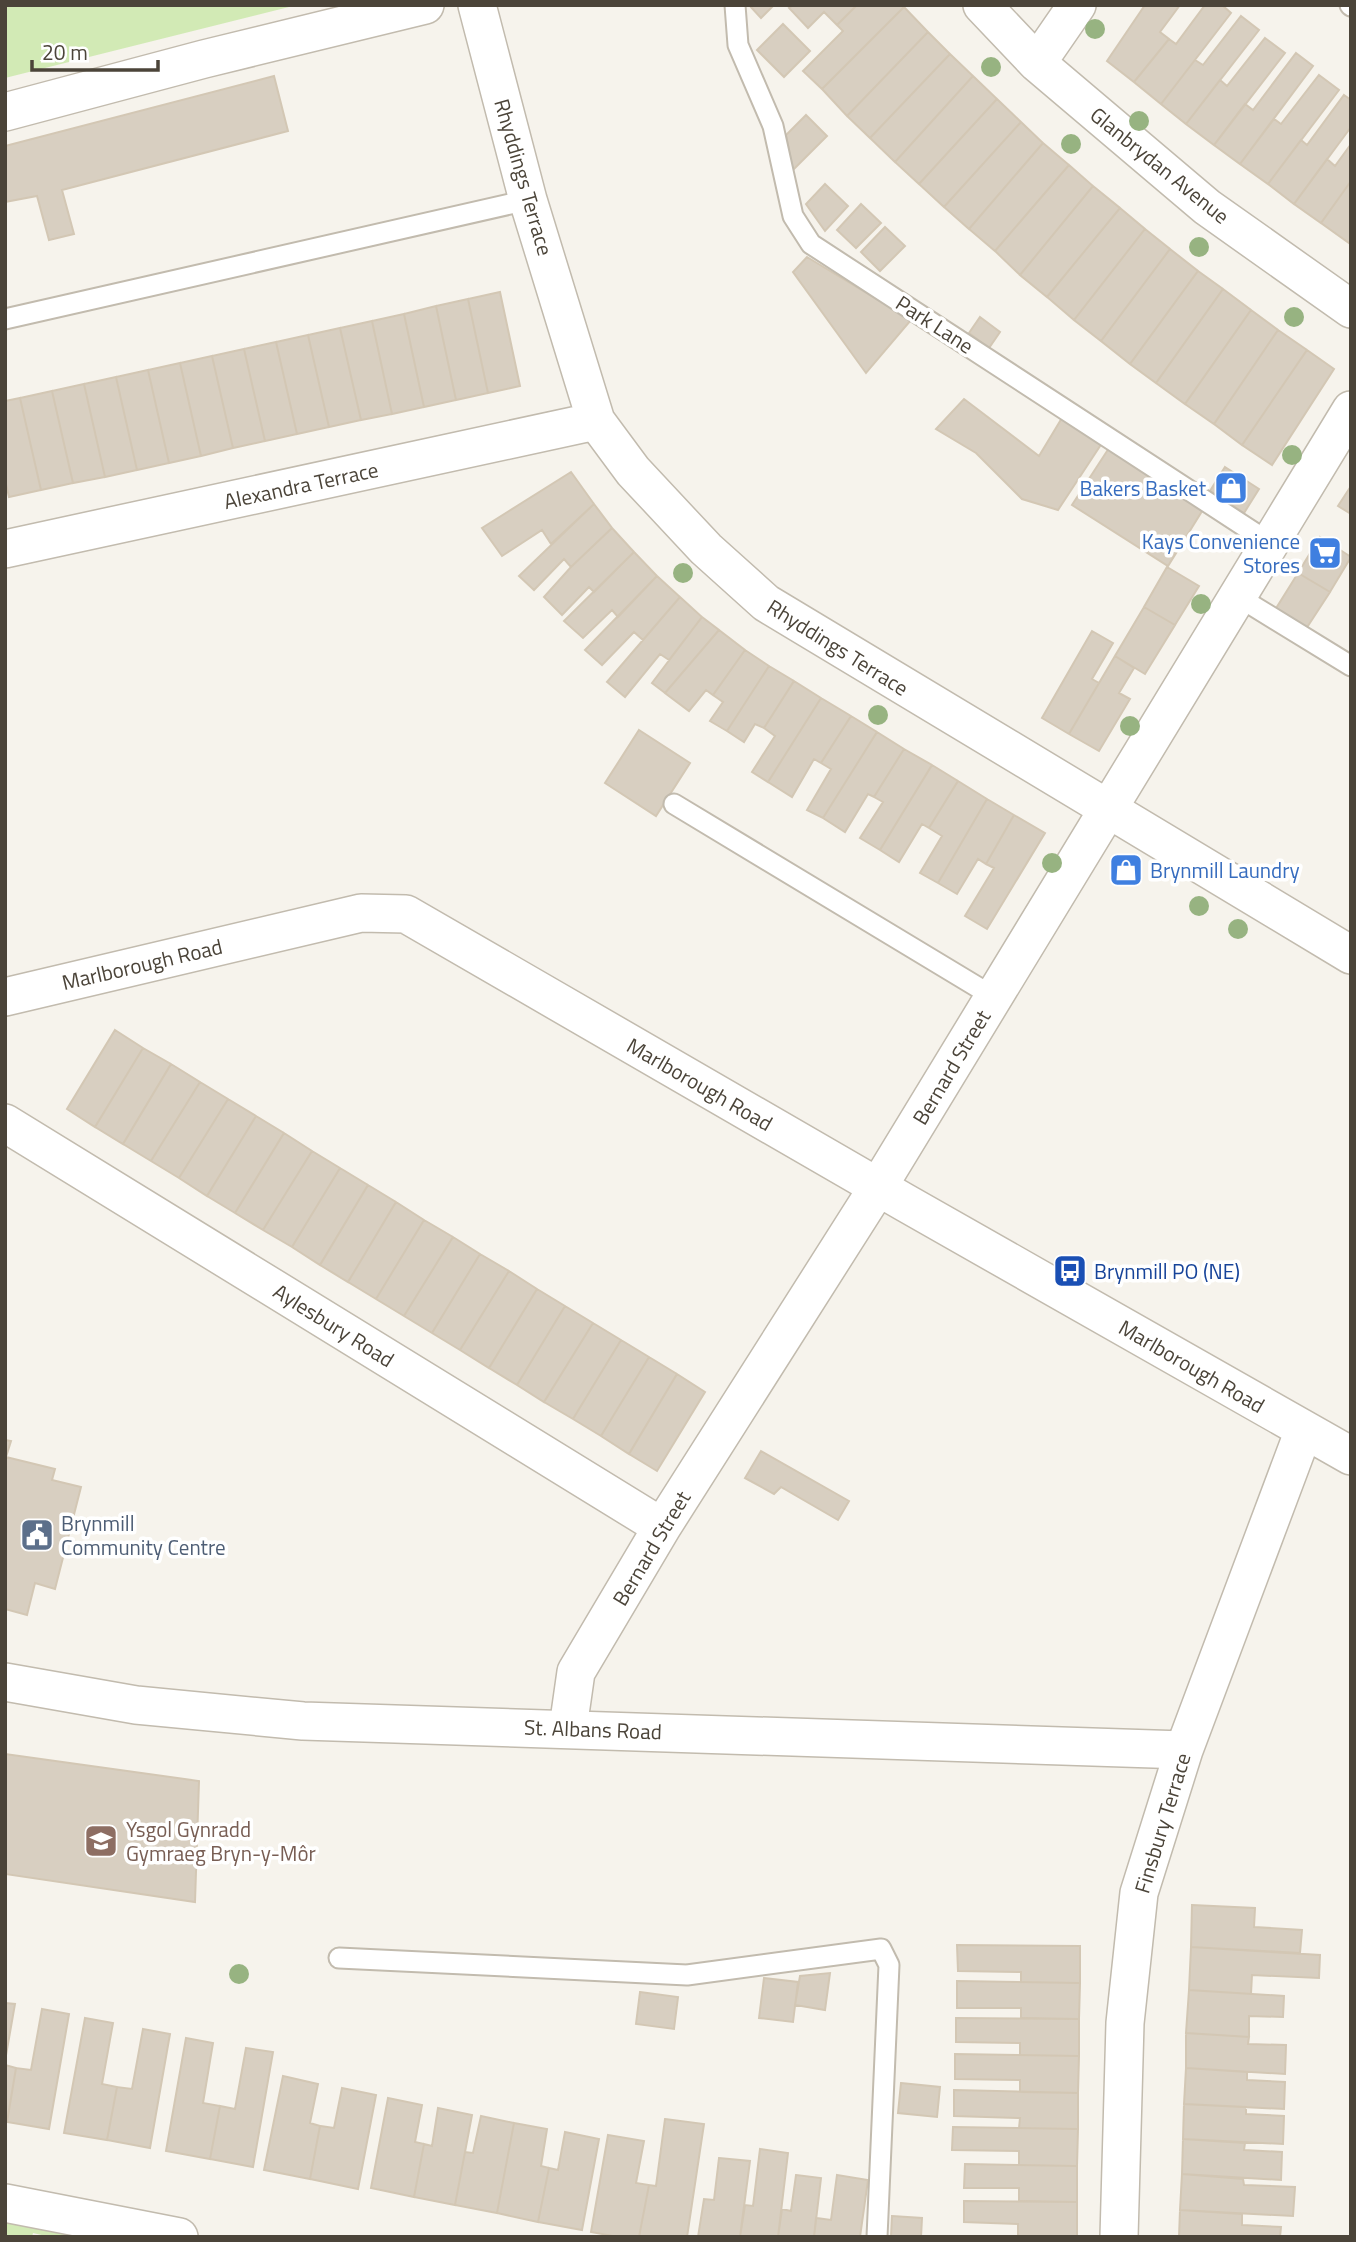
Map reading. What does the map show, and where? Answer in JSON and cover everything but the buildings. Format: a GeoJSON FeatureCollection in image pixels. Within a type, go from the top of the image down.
{"type":"FeatureCollection","features":[{"type":"Feature","properties":{"kind":"street"},"geometry":{"type":"LineString","coordinates":[[5,112],[204,59],[425,5]]}},
{"type":"Feature","properties":{"kind":"street","name":"Rhyddings Terrace"},"geometry":{"type":"LineString","coordinates":[[477,5],[528,200],[596,421],[633,471],[706,549],[766,603],[1107,811],[1351,955]]}},
{"type":"Feature","properties":{"kind":"street","name":"Glanbrydan Avenue"},"geometry":{"type":"LineString","coordinates":[[982,5],[1038,64],[1207,207],[1351,309]]}},
{"type":"Feature","properties":{"kind":"street"},"geometry":{"type":"LineString","coordinates":[[1038,64],[1077,5]]}},
{"type":"Feature","properties":{"kind":"street","name":"Bernard Street"},"geometry":{"type":"LineString","coordinates":[[568,1728],[576,1672],[663,1527],[878,1187],[1351,410]]}},
{"type":"Feature","properties":{"kind":"street","name":"Alexandra Terrace"},"geometry":{"type":"LineString","coordinates":[[5,549],[596,421]]}},
{"type":"Feature","properties":{"kind":"street","name":"Marlborough Road"},"geometry":{"type":"LineString","coordinates":[[5,997],[361,913],[406,914],[1351,1456]]}},
{"type":"Feature","properties":{"kind":"street","name":"Aylesbury Road"},"geometry":{"type":"LineString","coordinates":[[5,1123],[663,1527]]}},
{"type":"Feature","properties":{"kind":"street","name":"Finsbury Terrace"},"geometry":{"type":"LineString","coordinates":[[1119,2237],[1125,2023],[1139,1893],[1184,1750],[1304,1430]]}},
{"type":"Feature","properties":{"kind":"street","name":"St. Albans Road"},"geometry":{"type":"LineString","coordinates":[[5,1682],[136,1705],[303,1721],[1184,1750]]}},
{"type":"Feature","properties":{"kind":"street"},"geometry":{"type":"LineString","coordinates":[[5,2203],[179,2237]]}},
{"type":"Feature","properties":{"kind":"lane","name":"Park Lane"},"geometry":{"type":"LineString","coordinates":[[735,5],[738,45],[773,126],[793,216],[811,244],[1270,543]]}},
{"type":"Feature","properties":{"kind":"lane"},"geometry":{"type":"LineString","coordinates":[[5,319],[528,200]]}},
{"type":"Feature","properties":{"kind":"lane"},"geometry":{"type":"LineString","coordinates":[[1237,596],[1351,666]]}},
{"type":"Feature","properties":{"kind":"lane"},"geometry":{"type":"LineString","coordinates":[[674,804],[994,997]]}},
{"type":"Feature","properties":{"kind":"lane"},"geometry":{"type":"LineString","coordinates":[[339,1958],[687,1975],[881,1949],[889,1965],[877,2237]]}},
{"type":"Feature","properties":{"kind":"green space"},"geometry":{"type":"Polygon","coordinates":[[[5,5],[297,5],[5,78],[5,5]]]}},
{"type":"Feature","properties":{"kind":"green space"},"geometry":{"type":"Polygon","coordinates":[[[5,2210],[126,2237],[50,2237],[33,2233],[32,2237],[5,2237],[5,2210]]]}},
{"type":"Feature","properties":{"kind":"place","name":"Bakers Basket"},"geometry":{"type":"Point","coordinates":[1231,488]}},
{"type":"Feature","properties":{"kind":"place","name":"Kays Convenience Stores"},"geometry":{"type":"Point","coordinates":[1325,553]}},
{"type":"Feature","properties":{"kind":"place","name":"Brynmill Laundry"},"geometry":{"type":"Point","coordinates":[1126,870]}},
{"type":"Feature","properties":{"kind":"place","name":"Brynmill PO (NE)"},"geometry":{"type":"Point","coordinates":[1070,1271]}},
{"type":"Feature","properties":{"kind":"place","name":"Brynmill Community Centre"},"geometry":{"type":"Point","coordinates":[37,1535]}},
{"type":"Feature","properties":{"kind":"place","name":"Ysgol Gynradd Gymraeg Bryn-y-Môr"},"geometry":{"type":"Point","coordinates":[101,1841]}}]}
